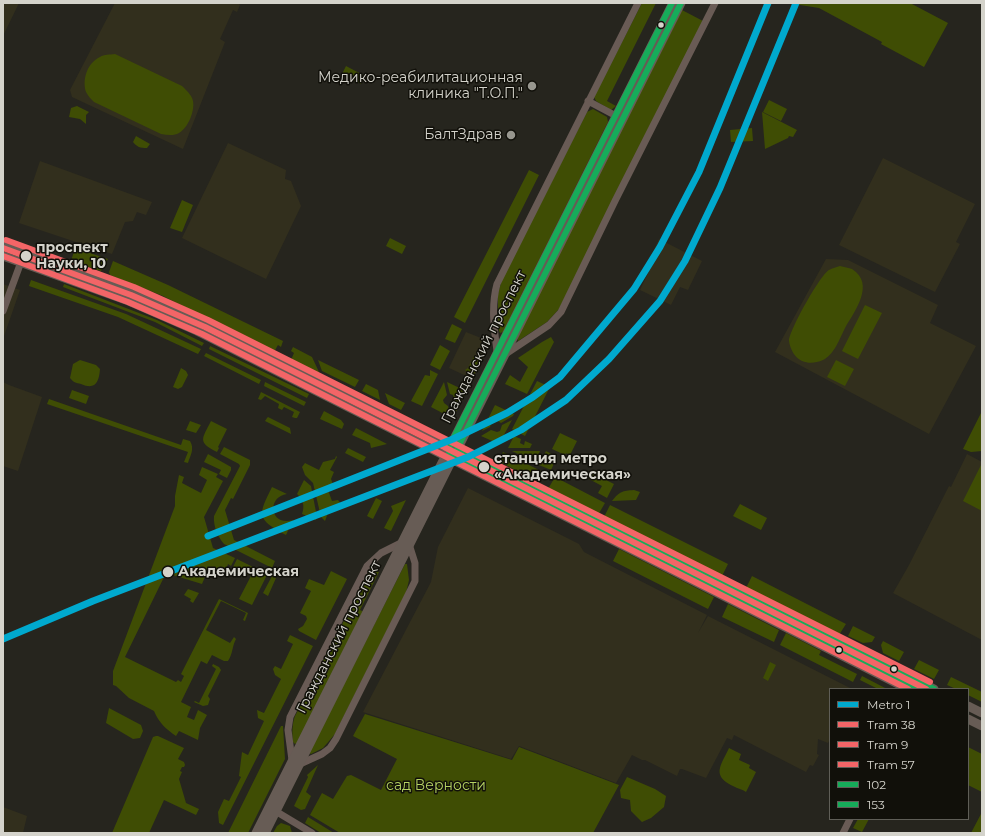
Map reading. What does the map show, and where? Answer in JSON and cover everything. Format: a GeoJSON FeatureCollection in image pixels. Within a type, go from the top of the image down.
{"type":"FeatureCollection","features":[{"type":"Feature","properties":{"kind":"main road","name":"Гражданский проспект"},"geometry":{"type":"LineString","coordinates":[[619,118],[672,3]]}},
{"type":"Feature","properties":{"kind":"main road","name":"Гражданский проспект"},"geometry":{"type":"LineString","coordinates":[[256,833],[272,809],[454,448],[458,429],[501,353],[619,118],[681,3]]}},
{"type":"Feature","properties":{"kind":"main road"},"geometry":{"type":"LineString","coordinates":[[3,243],[103,279],[204,322],[918,685],[930,688]]}},
{"type":"Feature","properties":{"kind":"main road"},"geometry":{"type":"LineString","coordinates":[[3,256],[113,295],[197,331],[906,688]]}},
{"type":"Feature","properties":{"kind":"main road"},"geometry":{"type":"LineString","coordinates":[[969,706],[982,713]]}},
{"type":"Feature","properties":{"kind":"main road"},"geometry":{"type":"LineString","coordinates":[[969,720],[982,726]]}},
{"type":"Feature","properties":{"kind":"main road","name":"Гражданский проспект"},"geometry":{"type":"LineString","coordinates":[[265,833],[272,809]]}},
{"type":"Feature","properties":{"kind":"street"},"geometry":{"type":"LineString","coordinates":[[638,3],[497,284],[494,297],[494,333],[501,353],[549,325],[561,312],[715,3]]}},
{"type":"Feature","properties":{"kind":"street"},"geometry":{"type":"LineString","coordinates":[[588,102],[619,118]]}},
{"type":"Feature","properties":{"kind":"street"},"geometry":{"type":"LineString","coordinates":[[3,311],[21,262]]}},
{"type":"Feature","properties":{"kind":"street"},"geometry":{"type":"LineString","coordinates":[[406,543],[415,563],[415,581],[362,690],[336,740],[330,748],[322,754],[296,762],[288,730],[290,717],[367,566],[381,553],[406,543]]}},
{"type":"Feature","properties":{"kind":"street"},"geometry":{"type":"LineString","coordinates":[[272,809],[312,833]]}},
{"type":"Feature","properties":{"kind":"street"},"geometry":{"type":"LineString","coordinates":[[843,833],[850,820]]}},
{"type":"Feature","properties":{"kind":"shaded area"},"geometry":{"type":"Polygon","coordinates":[[[3,3],[19,3],[3,36],[3,3]]]}},
{"type":"Feature","properties":{"kind":"shaded area"},"geometry":{"type":"Polygon","coordinates":[[[115,3],[238,3],[240,5],[237,12],[233,10],[220,39],[225,42],[183,149],[72,97],[70,90],[115,3]]]}},
{"type":"Feature","properties":{"kind":"shaded area"},"geometry":{"type":"Polygon","coordinates":[[[228,143],[286,170],[285,179],[291,181],[301,206],[266,279],[182,238],[228,143]]]}},
{"type":"Feature","properties":{"kind":"shaded area"},"geometry":{"type":"Polygon","coordinates":[[[883,158],[975,204],[956,242],[960,244],[935,292],[839,245],[883,158]]]}},
{"type":"Feature","properties":{"kind":"shaded area"},"geometry":{"type":"Polygon","coordinates":[[[40,161],[152,202],[146,215],[137,212],[133,221],[125,222],[112,254],[19,223],[40,161]]]}},
{"type":"Feature","properties":{"kind":"shaded area"},"geometry":{"type":"Polygon","coordinates":[[[659,239],[702,261],[688,290],[680,287],[671,305],[640,290],[649,271],[645,269],[659,239]]]}},
{"type":"Feature","properties":{"kind":"shaded area"},"geometry":{"type":"Polygon","coordinates":[[[826,259],[848,260],[938,305],[930,323],[976,346],[929,434],[775,352],[826,259]]]}},
{"type":"Feature","properties":{"kind":"shaded area"},"geometry":{"type":"Polygon","coordinates":[[[3,284],[20,290],[3,339],[3,284]]]}},
{"type":"Feature","properties":{"kind":"shaded area"},"geometry":{"type":"Polygon","coordinates":[[[466,332],[481,338],[486,353],[473,379],[449,368],[466,332]]]}},
{"type":"Feature","properties":{"kind":"shaded area"},"geometry":{"type":"Polygon","coordinates":[[[3,382],[42,397],[18,471],[3,466],[3,382]]]}},
{"type":"Feature","properties":{"kind":"shaded area"},"geometry":{"type":"Polygon","coordinates":[[[967,454],[982,462],[982,640],[893,593],[949,486],[951,487],[967,454]]]}},
{"type":"Feature","properties":{"kind":"shaded area"},"geometry":{"type":"Polygon","coordinates":[[[468,488],[579,544],[584,552],[707,615],[698,633],[708,616],[850,688],[829,688],[829,741],[828,743],[818,739],[817,754],[819,755],[813,766],[810,765],[806,772],[734,735],[732,740],[727,738],[706,778],[682,769],[680,769],[677,776],[632,755],[616,783],[519,746],[511,759],[363,712],[431,582],[438,547],[468,488]]]}},
{"type":"Feature","properties":{"kind":"shaded area"},"geometry":{"type":"Polygon","coordinates":[[[3,807],[27,816],[23,833],[3,833],[3,807]]]}},
{"type":"Feature","properties":{"kind":"green space"},"geometry":{"type":"Polygon","coordinates":[[[642,3],[656,3],[607,101],[616,106],[611,110],[596,101],[594,97],[642,3]]]}},
{"type":"Feature","properties":{"kind":"green space"},"geometry":{"type":"Polygon","coordinates":[[[787,3],[910,3],[948,23],[924,67],[881,44],[882,42],[819,8],[787,3]]]}},
{"type":"Feature","properties":{"kind":"green space"},"geometry":{"type":"Polygon","coordinates":[[[682,10],[703,21],[559,309],[547,322],[518,341],[517,335],[682,10]]]}},
{"type":"Feature","properties":{"kind":"green space"},"geometry":{"type":"Polygon","coordinates":[[[115,54],[182,86],[189,93],[193,101],[193,110],[188,123],[182,131],[175,135],[161,134],[94,102],[86,92],[85,77],[87,72],[92,63],[102,56],[115,54]]]}},
{"type":"Feature","properties":{"kind":"green space"},"geometry":{"type":"Polygon","coordinates":[[[346,66],[365,76],[361,84],[342,74],[346,66]]]}},
{"type":"Feature","properties":{"kind":"green space"},"geometry":{"type":"Polygon","coordinates":[[[769,100],[787,109],[781,121],[763,112],[769,100]]]}},
{"type":"Feature","properties":{"kind":"green space"},"geometry":{"type":"Polygon","coordinates":[[[77,106],[89,112],[86,115],[86,124],[80,119],[69,117],[71,108],[77,106]]]}},
{"type":"Feature","properties":{"kind":"green space"},"geometry":{"type":"Polygon","coordinates":[[[593,109],[607,117],[608,122],[503,332],[500,333],[498,328],[498,294],[502,279],[587,112],[593,109]]]}},
{"type":"Feature","properties":{"kind":"green space"},"geometry":{"type":"Polygon","coordinates":[[[762,112],[797,130],[793,137],[789,136],[788,138],[765,149],[762,112]]]}},
{"type":"Feature","properties":{"kind":"green space"},"geometry":{"type":"Polygon","coordinates":[[[752,128],[753,141],[731,142],[730,130],[752,128]]]}},
{"type":"Feature","properties":{"kind":"green space"},"geometry":{"type":"Polygon","coordinates":[[[136,136],[150,144],[147,148],[142,148],[134,144],[133,142],[136,136]]]}},
{"type":"Feature","properties":{"kind":"green space"},"geometry":{"type":"Polygon","coordinates":[[[529,170],[539,175],[465,323],[454,317],[529,170]]]}},
{"type":"Feature","properties":{"kind":"green space"},"geometry":{"type":"Polygon","coordinates":[[[182,200],[193,205],[182,232],[170,228],[182,200]]]}},
{"type":"Feature","properties":{"kind":"green space"},"geometry":{"type":"Polygon","coordinates":[[[390,238],[406,246],[402,254],[386,246],[390,238]]]}},
{"type":"Feature","properties":{"kind":"green space"},"geometry":{"type":"Polygon","coordinates":[[[75,248],[108,259],[101,271],[71,261],[75,248]]]}},
{"type":"Feature","properties":{"kind":"green space"},"geometry":{"type":"Polygon","coordinates":[[[113,261],[168,285],[283,341],[281,347],[278,345],[274,352],[163,296],[110,275],[109,272],[113,261]]]}},
{"type":"Feature","properties":{"kind":"green space"},"geometry":{"type":"Polygon","coordinates":[[[840,266],[852,269],[859,275],[863,290],[861,298],[836,346],[827,358],[818,362],[810,363],[802,361],[797,358],[790,347],[790,335],[799,315],[819,282],[829,270],[840,266]]]}},
{"type":"Feature","properties":{"kind":"green space"},"geometry":{"type":"Polygon","coordinates":[[[31,280],[126,314],[201,349],[198,354],[118,317],[29,286],[31,280]]]}},
{"type":"Feature","properties":{"kind":"green space"},"geometry":{"type":"Polygon","coordinates":[[[64,284],[157,320],[204,343],[202,346],[155,322],[63,287],[64,284]]]}},
{"type":"Feature","properties":{"kind":"green space"},"geometry":{"type":"Polygon","coordinates":[[[865,305],[882,313],[858,359],[842,351],[865,305]]]}},
{"type":"Feature","properties":{"kind":"green space"},"geometry":{"type":"Polygon","coordinates":[[[452,324],[462,329],[455,343],[445,339],[452,324]]]}},
{"type":"Feature","properties":{"kind":"green space"},"geometry":{"type":"Polygon","coordinates":[[[551,337],[554,342],[527,394],[505,384],[510,375],[520,382],[528,367],[518,358],[551,337]]]}},
{"type":"Feature","properties":{"kind":"green space"},"geometry":{"type":"Polygon","coordinates":[[[440,345],[450,351],[440,370],[430,365],[440,345]]]}},
{"type":"Feature","properties":{"kind":"green space"},"geometry":{"type":"Polygon","coordinates":[[[210,346],[309,394],[307,398],[209,349],[210,346]]]}},
{"type":"Feature","properties":{"kind":"green space"},"geometry":{"type":"Polygon","coordinates":[[[293,347],[312,357],[319,372],[318,373],[291,360],[294,353],[291,351],[293,347]]]}},
{"type":"Feature","properties":{"kind":"green space"},"geometry":{"type":"Polygon","coordinates":[[[206,353],[261,380],[259,384],[204,356],[206,353]]]}},
{"type":"Feature","properties":{"kind":"green space"},"geometry":{"type":"Polygon","coordinates":[[[474,356],[482,360],[473,376],[465,370],[468,368],[474,356]]]}},
{"type":"Feature","properties":{"kind":"green space"},"geometry":{"type":"Polygon","coordinates":[[[80,360],[96,365],[100,369],[99,378],[93,386],[86,386],[76,383],[70,378],[73,364],[80,360]]]}},
{"type":"Feature","properties":{"kind":"green space"},"geometry":{"type":"Polygon","coordinates":[[[318,360],[359,380],[355,387],[322,371],[318,360]]]}},
{"type":"Feature","properties":{"kind":"green space"},"geometry":{"type":"Polygon","coordinates":[[[836,360],[854,369],[845,386],[827,377],[836,360]]]}},
{"type":"Feature","properties":{"kind":"green space"},"geometry":{"type":"Polygon","coordinates":[[[181,368],[186,371],[188,375],[182,387],[178,389],[173,387],[181,368]]]}},
{"type":"Feature","properties":{"kind":"green space"},"geometry":{"type":"Polygon","coordinates":[[[430,370],[438,374],[422,406],[411,401],[425,375],[430,376],[430,370]]]}},
{"type":"Feature","properties":{"kind":"green space"},"geometry":{"type":"Polygon","coordinates":[[[537,381],[550,387],[525,436],[512,429],[537,381]]]}},
{"type":"Feature","properties":{"kind":"green space"},"geometry":{"type":"Polygon","coordinates":[[[265,382],[306,402],[304,406],[264,386],[265,382]]]}},
{"type":"Feature","properties":{"kind":"green space"},"geometry":{"type":"Polygon","coordinates":[[[444,382],[447,395],[443,400],[448,406],[450,417],[431,407],[444,382]]]}},
{"type":"Feature","properties":{"kind":"green space"},"geometry":{"type":"Polygon","coordinates":[[[447,382],[466,391],[454,416],[452,406],[455,401],[453,395],[450,394],[447,382]]]}},
{"type":"Feature","properties":{"kind":"green space"},"geometry":{"type":"Polygon","coordinates":[[[366,384],[378,390],[380,400],[362,391],[366,384]]]}},
{"type":"Feature","properties":{"kind":"green space"},"geometry":{"type":"Polygon","coordinates":[[[72,390],[89,396],[86,404],[69,398],[72,390]]]}},
{"type":"Feature","properties":{"kind":"green space"},"geometry":{"type":"Polygon","coordinates":[[[261,392],[300,412],[297,418],[292,417],[294,412],[284,407],[282,410],[278,408],[279,404],[265,396],[261,400],[258,399],[261,392]]]}},
{"type":"Feature","properties":{"kind":"green space"},"geometry":{"type":"Polygon","coordinates":[[[385,393],[405,403],[401,410],[389,404],[385,393]]]}},
{"type":"Feature","properties":{"kind":"green space"},"geometry":{"type":"Polygon","coordinates":[[[49,399],[181,445],[183,439],[190,441],[192,450],[188,463],[184,462],[188,452],[47,404],[49,399]]]}},
{"type":"Feature","properties":{"kind":"green space"},"geometry":{"type":"Polygon","coordinates":[[[495,405],[514,414],[501,423],[498,421],[492,422],[490,427],[482,431],[495,405]]]}},
{"type":"Feature","properties":{"kind":"green space"},"geometry":{"type":"Polygon","coordinates":[[[324,411],[341,420],[344,424],[342,429],[320,419],[324,411]]]}},
{"type":"Feature","properties":{"kind":"green space"},"geometry":{"type":"Polygon","coordinates":[[[982,411],[982,451],[971,452],[963,449],[982,411]]]}},
{"type":"Feature","properties":{"kind":"green space"},"geometry":{"type":"Polygon","coordinates":[[[268,417],[290,428],[291,434],[265,421],[268,417]]]}},
{"type":"Feature","properties":{"kind":"green space"},"geometry":{"type":"Polygon","coordinates":[[[512,420],[499,444],[481,436],[491,430],[497,432],[500,431],[502,425],[512,420]]]}},
{"type":"Feature","properties":{"kind":"green space"},"geometry":{"type":"Polygon","coordinates":[[[190,421],[201,425],[196,433],[186,430],[190,421]]]}},
{"type":"Feature","properties":{"kind":"green space"},"geometry":{"type":"Polygon","coordinates":[[[211,421],[227,429],[217,452],[206,445],[203,440],[205,432],[211,421]]]}},
{"type":"Feature","properties":{"kind":"green space"},"geometry":{"type":"Polygon","coordinates":[[[356,428],[387,444],[371,448],[370,443],[352,435],[356,428]]]}},
{"type":"Feature","properties":{"kind":"green space"},"geometry":{"type":"Polygon","coordinates":[[[560,433],[577,441],[570,455],[566,453],[565,455],[552,449],[560,433]]]}},
{"type":"Feature","properties":{"kind":"green space"},"geometry":{"type":"Polygon","coordinates":[[[514,436],[521,439],[520,443],[524,445],[525,441],[532,444],[530,448],[508,448],[514,436]]]}},
{"type":"Feature","properties":{"kind":"green space"},"geometry":{"type":"Polygon","coordinates":[[[224,447],[250,460],[250,465],[233,499],[231,498],[225,510],[234,540],[275,561],[272,568],[224,544],[216,531],[214,516],[240,466],[239,464],[220,454],[224,447]]]}},
{"type":"Feature","properties":{"kind":"green space"},"geometry":{"type":"Polygon","coordinates":[[[348,448],[366,457],[363,462],[345,453],[348,448]]]}},
{"type":"Feature","properties":{"kind":"green space"},"geometry":{"type":"Polygon","coordinates":[[[512,451],[540,451],[535,462],[512,451]]]}},
{"type":"Feature","properties":{"kind":"green space"},"geometry":{"type":"Polygon","coordinates":[[[546,451],[557,457],[551,470],[539,465],[546,451]]]}},
{"type":"Feature","properties":{"kind":"green space"},"geometry":{"type":"Polygon","coordinates":[[[503,452],[541,471],[538,477],[533,479],[498,461],[503,452]]]}},
{"type":"Feature","properties":{"kind":"green space"},"geometry":{"type":"Polygon","coordinates":[[[208,454],[231,467],[227,478],[219,474],[221,470],[204,462],[208,454]]]}},
{"type":"Feature","properties":{"kind":"green space"},"geometry":{"type":"Polygon","coordinates":[[[336,456],[337,457],[330,470],[334,472],[331,479],[334,487],[328,490],[332,501],[338,500],[341,504],[338,509],[328,513],[325,521],[321,517],[313,483],[305,475],[302,467],[305,463],[319,470],[323,462],[335,459],[336,456]]]}},
{"type":"Feature","properties":{"kind":"green space"},"geometry":{"type":"Polygon","coordinates":[[[981,465],[982,466],[982,511],[963,501],[981,465]]]}},
{"type":"Feature","properties":{"kind":"green space"},"geometry":{"type":"Polygon","coordinates":[[[202,467],[218,474],[216,477],[223,481],[204,517],[213,548],[235,558],[231,566],[228,564],[225,573],[223,574],[208,570],[202,584],[166,573],[125,657],[176,682],[178,680],[181,682],[184,676],[181,674],[219,599],[248,613],[245,621],[243,620],[246,613],[221,601],[206,630],[230,643],[234,637],[236,639],[228,661],[224,661],[212,655],[207,664],[201,661],[181,702],[191,707],[187,717],[194,720],[198,710],[207,715],[200,728],[198,740],[179,731],[176,736],[169,731],[154,711],[129,698],[113,685],[113,671],[175,506],[175,496],[179,475],[184,477],[182,483],[201,493],[207,480],[199,475],[202,467]]]}},
{"type":"Feature","properties":{"kind":"green space"},"geometry":{"type":"Polygon","coordinates":[[[592,473],[614,484],[607,498],[598,493],[602,486],[589,479],[592,473]]]}},
{"type":"Feature","properties":{"kind":"green space"},"geometry":{"type":"Polygon","coordinates":[[[555,477],[605,503],[598,515],[548,489],[555,477]]]}},
{"type":"Feature","properties":{"kind":"green space"},"geometry":{"type":"Polygon","coordinates":[[[304,480],[311,486],[317,517],[316,520],[302,514],[303,503],[297,494],[304,480]]]}},
{"type":"Feature","properties":{"kind":"green space"},"geometry":{"type":"Polygon","coordinates":[[[272,487],[287,494],[280,496],[274,505],[275,516],[285,521],[293,520],[286,535],[269,525],[262,516],[264,504],[272,487]]]}},
{"type":"Feature","properties":{"kind":"green space"},"geometry":{"type":"Polygon","coordinates":[[[634,490],[640,492],[636,500],[612,501],[622,492],[634,490]]]}},
{"type":"Feature","properties":{"kind":"green space"},"geometry":{"type":"Polygon","coordinates":[[[376,498],[382,501],[373,519],[367,516],[376,498]]]}},
{"type":"Feature","properties":{"kind":"green space"},"geometry":{"type":"Polygon","coordinates":[[[406,500],[391,531],[384,528],[393,511],[391,506],[406,500]]]}},
{"type":"Feature","properties":{"kind":"green space"},"geometry":{"type":"Polygon","coordinates":[[[740,504],[767,518],[761,530],[733,516],[740,504]]]}},
{"type":"Feature","properties":{"kind":"green space"},"geometry":{"type":"Polygon","coordinates":[[[610,505],[728,564],[722,576],[604,517],[610,505]]]}},
{"type":"Feature","properties":{"kind":"green space"},"geometry":{"type":"Polygon","coordinates":[[[619,549],[714,597],[708,609],[613,561],[619,549]]]}},
{"type":"Feature","properties":{"kind":"green space"},"geometry":{"type":"Polygon","coordinates":[[[237,559],[253,567],[249,575],[233,567],[237,559]]]}},
{"type":"Feature","properties":{"kind":"green space"},"geometry":{"type":"Polygon","coordinates":[[[405,564],[407,564],[409,580],[406,593],[335,734],[323,748],[311,754],[309,753],[405,564]]]}},
{"type":"Feature","properties":{"kind":"green space"},"geometry":{"type":"Polygon","coordinates":[[[371,568],[379,572],[360,610],[364,612],[297,743],[295,744],[293,742],[292,732],[295,716],[371,568]]]}},
{"type":"Feature","properties":{"kind":"green space"},"geometry":{"type":"Polygon","coordinates":[[[258,569],[264,574],[268,573],[252,605],[239,599],[252,574],[255,575],[258,569]]]}},
{"type":"Feature","properties":{"kind":"green space"},"geometry":{"type":"Polygon","coordinates":[[[331,571],[347,579],[316,640],[298,629],[303,626],[307,619],[306,616],[300,613],[311,591],[305,588],[309,579],[324,585],[331,571]]]}},
{"type":"Feature","properties":{"kind":"green space"},"geometry":{"type":"Polygon","coordinates":[[[272,576],[276,578],[268,596],[263,593],[272,576]]]}},
{"type":"Feature","properties":{"kind":"green space"},"geometry":{"type":"Polygon","coordinates":[[[752,576],[846,624],[839,635],[746,588],[752,576]]]}},
{"type":"Feature","properties":{"kind":"green space"},"geometry":{"type":"Polygon","coordinates":[[[188,589],[199,593],[193,603],[190,601],[191,599],[184,595],[188,589]]]}},
{"type":"Feature","properties":{"kind":"green space"},"geometry":{"type":"Polygon","coordinates":[[[728,604],[779,630],[774,642],[722,617],[728,604]]]}},
{"type":"Feature","properties":{"kind":"green space"},"geometry":{"type":"Polygon","coordinates":[[[853,626],[875,637],[872,642],[863,643],[848,636],[853,626]]]}},
{"type":"Feature","properties":{"kind":"green space"},"geometry":{"type":"Polygon","coordinates":[[[786,633],[821,651],[819,655],[857,674],[853,682],[780,645],[786,633]]]}},
{"type":"Feature","properties":{"kind":"green space"},"geometry":{"type":"Polygon","coordinates":[[[290,635],[313,646],[223,825],[219,823],[218,812],[224,799],[229,801],[241,777],[239,776],[242,752],[248,755],[264,721],[258,718],[257,710],[264,713],[281,679],[275,675],[273,669],[275,666],[281,669],[293,644],[287,641],[290,635]]]}},
{"type":"Feature","properties":{"kind":"green space"},"geometry":{"type":"Polygon","coordinates":[[[883,641],[904,652],[899,661],[883,653],[881,645],[883,641]]]}},
{"type":"Feature","properties":{"kind":"green space"},"geometry":{"type":"Polygon","coordinates":[[[919,660],[939,670],[934,679],[914,669],[919,660]]]}},
{"type":"Feature","properties":{"kind":"green space"},"geometry":{"type":"Polygon","coordinates":[[[770,662],[776,665],[768,681],[763,678],[770,662]]]}},
{"type":"Feature","properties":{"kind":"green space"},"geometry":{"type":"Polygon","coordinates":[[[213,664],[221,670],[208,696],[210,699],[208,705],[203,706],[194,702],[199,703],[216,669],[212,666],[213,664]]]}},
{"type":"Feature","properties":{"kind":"green space"},"geometry":{"type":"Polygon","coordinates":[[[862,676],[885,688],[876,688],[860,680],[862,676]]]}},
{"type":"Feature","properties":{"kind":"green space"},"geometry":{"type":"Polygon","coordinates":[[[951,677],[982,692],[982,702],[969,696],[969,688],[954,688],[947,685],[951,677]]]}},
{"type":"Feature","properties":{"kind":"green space"},"geometry":{"type":"Polygon","coordinates":[[[109,708],[141,725],[143,731],[140,738],[133,739],[106,723],[109,708]]]}},
{"type":"Feature","properties":{"kind":"green space","name":"сад Верности"},"geometry":{"type":"Polygon","coordinates":[[[365,714],[512,760],[519,747],[619,785],[593,833],[340,833],[310,815],[322,793],[333,799],[347,776],[351,775],[381,790],[397,759],[353,736],[365,714]]]}},
{"type":"Feature","properties":{"kind":"green space"},"geometry":{"type":"Polygon","coordinates":[[[281,726],[283,726],[285,759],[248,833],[228,833],[281,726]]]}},
{"type":"Feature","properties":{"kind":"green space"},"geometry":{"type":"Polygon","coordinates":[[[156,736],[184,748],[178,759],[184,762],[185,765],[180,771],[182,772],[179,779],[186,803],[199,809],[196,815],[164,800],[149,833],[112,833],[153,737],[156,736]]]}},
{"type":"Feature","properties":{"kind":"green space"},"geometry":{"type":"Polygon","coordinates":[[[729,748],[741,754],[739,760],[750,765],[749,768],[756,772],[746,792],[727,783],[720,775],[721,766],[729,748]]]}},
{"type":"Feature","properties":{"kind":"green space"},"geometry":{"type":"Polygon","coordinates":[[[969,748],[982,754],[982,792],[969,786],[969,748]]]}},
{"type":"Feature","properties":{"kind":"green space"},"geometry":{"type":"Polygon","coordinates":[[[318,765],[306,792],[311,796],[305,809],[301,810],[294,806],[308,777],[307,775],[318,765]]]}},
{"type":"Feature","properties":{"kind":"green space"},"geometry":{"type":"Polygon","coordinates":[[[627,777],[655,789],[666,796],[664,807],[651,818],[642,822],[631,811],[630,800],[621,798],[620,790],[627,777]]]}},
{"type":"Feature","properties":{"kind":"green space"},"geometry":{"type":"Polygon","coordinates":[[[982,812],[982,833],[971,833],[982,812]]]}},
{"type":"Feature","properties":{"kind":"green space"},"geometry":{"type":"Polygon","coordinates":[[[308,817],[334,833],[321,833],[305,823],[308,817]]]}},
{"type":"Feature","properties":{"kind":"green space"},"geometry":{"type":"Polygon","coordinates":[[[857,820],[868,820],[862,832],[853,828],[857,820]]]}},
{"type":"Feature","properties":{"kind":"green space"},"geometry":{"type":"Polygon","coordinates":[[[281,823],[290,826],[292,833],[273,833],[277,826],[281,823]]]}},
{"type":"Feature","properties":{"kind":"metro line","name":"1"},"geometry":{"type":"LineString","coordinates":[[208,536],[453,439],[507,413],[533,397],[560,377],[634,289],[660,247],[699,172],[768,3]]}},
{"type":"Feature","properties":{"kind":"metro line","name":"1"},"geometry":{"type":"LineString","coordinates":[[3,639],[93,601],[468,457],[521,430],[566,400],[609,359],[660,301],[685,261],[720,188],[796,3]]}},
{"type":"Feature","properties":{"kind":"tram line","name":"57"},"geometry":{"type":"LineString","coordinates":[[6,240],[134,287],[208,320],[930,682]]}},
{"type":"Feature","properties":{"kind":"tram line","name":"38"},"geometry":{"type":"LineString","coordinates":[[3,248],[131,295],[205,327],[924,688]]}},
{"type":"Feature","properties":{"kind":"tram line","name":"9"},"geometry":{"type":"LineString","coordinates":[[3,256],[128,302],[202,334],[906,688]]}},
{"type":"Feature","properties":{"kind":"transit line","name":"153"},"geometry":{"type":"LineString","coordinates":[[672,3],[450,445],[449,452],[453,456],[914,688]]}},
{"type":"Feature","properties":{"kind":"transit line","name":"102"},"geometry":{"type":"LineString","coordinates":[[681,3],[457,449],[932,688]]}},
{"type":"Feature","properties":{"kind":"place","name":"Медико-реабилитационная клиника \"Т.О.П.\""},"geometry":{"type":"Point","coordinates":[532,86]}},
{"type":"Feature","properties":{"kind":"place","name":"БалтЗдрав"},"geometry":{"type":"Point","coordinates":[511,135]}},
{"type":"Feature","properties":{"kind":"place","name":"проспект Науки, 10"},"geometry":{"type":"Point","coordinates":[26,256]}},
{"type":"Feature","properties":{"kind":"place","name":"станция метро «Академическая»"},"geometry":{"type":"Point","coordinates":[484,467]}},
{"type":"Feature","properties":{"kind":"place","name":"Академическая"},"geometry":{"type":"Point","coordinates":[168,572]}}]}
